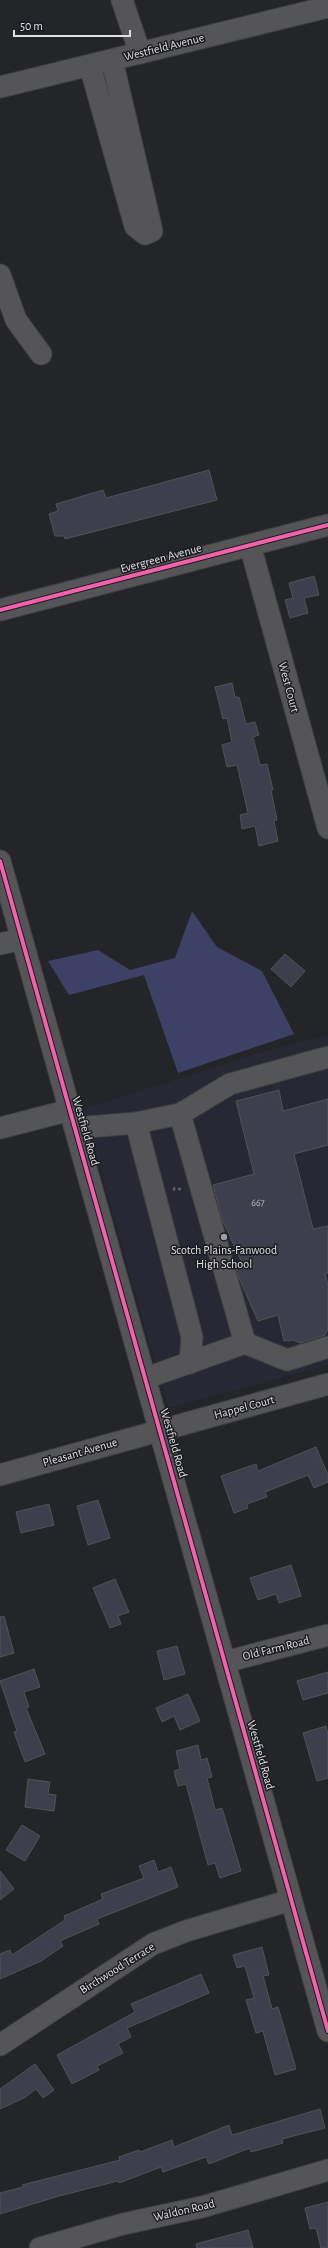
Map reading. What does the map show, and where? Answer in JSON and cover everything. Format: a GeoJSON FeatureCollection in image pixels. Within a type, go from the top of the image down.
{"type":"FeatureCollection","features":[{"type":"Feature","properties":{"kind":"street"},"geometry":{"type":"LineString","coordinates":[[122,0],[140,53]]}},
{"type":"Feature","properties":{"kind":"street","name":"Westfield Avenue"},"geometry":{"type":"LineString","coordinates":[[0,88],[328,7]]}},
{"type":"Feature","properties":{"kind":"street"},"geometry":{"type":"LineString","coordinates":[[90,66],[135,226],[145,234],[152,231],[112,60]]}},
{"type":"Feature","properties":{"kind":"street"},"geometry":{"type":"LineString","coordinates":[[0,274],[16,320],[41,354]]}},
{"type":"Feature","properties":{"kind":"street","name":"Evergreen Avenue"},"geometry":{"type":"LineString","coordinates":[[0,610],[328,525]]}},
{"type":"Feature","properties":{"kind":"street","name":"West Court"},"geometry":{"type":"LineString","coordinates":[[250,545],[328,828]]}},
{"type":"Feature","properties":{"kind":"street","name":"Westfield Road"},"geometry":{"type":"LineString","coordinates":[[0,861],[328,2031]]}},
{"type":"Feature","properties":{"kind":"street"},"geometry":{"type":"LineString","coordinates":[[0,944],[22,939]]}},
{"type":"Feature","properties":{"kind":"street"},"geometry":{"type":"LineString","coordinates":[[0,1128],[73,1119],[136,1122],[180,1114],[230,1084],[328,1057]]}},
{"type":"Feature","properties":{"kind":"street"},"geometry":{"type":"LineString","coordinates":[[180,1114],[245,1343]]}},
{"type":"Feature","properties":{"kind":"street"},"geometry":{"type":"LineString","coordinates":[[136,1122],[192,1337],[190,1363]]}},
{"type":"Feature","properties":{"kind":"street"},"geometry":{"type":"LineString","coordinates":[[146,1378],[245,1343],[287,1360],[328,1347]]}},
{"type":"Feature","properties":{"kind":"street","name":"Happel Court"},"geometry":{"type":"LineString","coordinates":[[160,1430],[328,1384]]}},
{"type":"Feature","properties":{"kind":"street","name":"Pleasant Avenue"},"geometry":{"type":"LineString","coordinates":[[0,1475],[160,1430]]}},
{"type":"Feature","properties":{"kind":"street","name":"Old Farm Road"},"geometry":{"type":"LineString","coordinates":[[224,1662],[328,1635]]}},
{"type":"Feature","properties":{"kind":"street","name":"Birchwood Terrace"},"geometry":{"type":"LineString","coordinates":[[0,2045],[153,1944],[186,1931],[291,1900]]}},
{"type":"Feature","properties":{"kind":"street","name":"Waldon Road"},"geometry":{"type":"LineString","coordinates":[[40,2248],[123,2224],[202,2207],[328,2170]]}},
{"type":"Feature","properties":{"kind":"shaded area"},"geometry":{"type":"Polygon","coordinates":[[[192,911],[217,947],[262,971],[294,1034],[178,1073],[144,975],[69,995],[48,961],[98,950],[130,970],[175,958],[192,911]]]}},
{"type":"Feature","properties":{"kind":"shaded area","name":"Scotch Plains-Fanwood High School"},"geometry":{"type":"Polygon","coordinates":[[[328,1035],[328,1365],[168,1408],[83,1109],[266,1051],[328,1035]]]}},
{"type":"Feature","properties":{"kind":"building"},"geometry":{"type":"Polygon","coordinates":[[[209,470],[217,500],[65,539],[64,536],[55,536],[49,514],[58,511],[56,504],[103,490],[106,498],[209,470]]]}},
{"type":"Feature","properties":{"kind":"building"},"geometry":{"type":"Polygon","coordinates":[[[314,576],[319,595],[304,598],[308,613],[290,618],[285,600],[293,598],[289,583],[314,576]]]}},
{"type":"Feature","properties":{"kind":"building"},"geometry":{"type":"Polygon","coordinates":[[[232,683],[235,697],[239,697],[246,724],[255,722],[259,735],[253,737],[260,765],[267,764],[273,790],[271,790],[277,820],[274,821],[278,841],[259,846],[255,826],[242,829],[240,815],[248,813],[237,765],[227,767],[222,745],[232,742],[227,718],[223,719],[215,687],[232,683]]]}},
{"type":"Feature","properties":{"kind":"building"},"geometry":{"type":"Polygon","coordinates":[[[285,954],[305,971],[291,987],[271,969],[285,954]]]}},
{"type":"Feature","properties":{"kind":"building"},"geometry":{"type":"Polygon","coordinates":[[[279,1090],[283,1111],[328,1099],[328,1145],[294,1154],[313,1229],[328,1226],[328,1273],[325,1274],[328,1285],[328,1330],[325,1335],[300,1343],[293,1340],[284,1341],[278,1315],[258,1321],[236,1269],[244,1267],[222,1219],[213,1185],[254,1174],[236,1101],[279,1090]]]}},
{"type":"Feature","properties":{"kind":"building"},"geometry":{"type":"Polygon","coordinates":[[[316,1447],[328,1475],[328,1482],[314,1488],[308,1475],[265,1492],[267,1497],[247,1504],[248,1508],[234,1513],[221,1476],[256,1464],[258,1471],[316,1447]]]}},
{"type":"Feature","properties":{"kind":"building"},"geometry":{"type":"Polygon","coordinates":[[[98,1500],[110,1538],[88,1545],[77,1506],[98,1500]]]}},
{"type":"Feature","properties":{"kind":"building"},"geometry":{"type":"Polygon","coordinates":[[[49,1504],[54,1525],[21,1533],[16,1512],[49,1504]]]}},
{"type":"Feature","properties":{"kind":"building"},"geometry":{"type":"Polygon","coordinates":[[[291,1565],[301,1596],[279,1603],[276,1594],[258,1600],[250,1578],[291,1565]]]}},
{"type":"Feature","properties":{"kind":"building"},"geometry":{"type":"Polygon","coordinates":[[[115,1579],[129,1612],[118,1616],[121,1624],[110,1628],[93,1588],[115,1579]]]}},
{"type":"Feature","properties":{"kind":"building"},"geometry":{"type":"Polygon","coordinates":[[[4,1616],[14,1653],[0,1657],[0,1617],[4,1616]]]}},
{"type":"Feature","properties":{"kind":"building"},"geometry":{"type":"Polygon","coordinates":[[[177,1646],[185,1674],[164,1680],[157,1651],[177,1646]]]}},
{"type":"Feature","properties":{"kind":"building"},"geometry":{"type":"Polygon","coordinates":[[[34,1669],[40,1687],[24,1692],[29,1707],[26,1708],[45,1754],[25,1762],[14,1732],[17,1731],[0,1681],[34,1669]]]}},
{"type":"Feature","properties":{"kind":"building"},"geometry":{"type":"Polygon","coordinates":[[[328,1672],[328,1693],[303,1700],[297,1681],[328,1672]]]}},
{"type":"Feature","properties":{"kind":"building"},"geometry":{"type":"Polygon","coordinates":[[[188,1694],[200,1721],[180,1730],[174,1716],[162,1722],[156,1708],[188,1694]]]}},
{"type":"Feature","properties":{"kind":"building"},"geometry":{"type":"Polygon","coordinates":[[[326,1726],[328,1735],[328,1778],[317,1781],[303,1733],[326,1726]]]}},
{"type":"Feature","properties":{"kind":"building"},"geometry":{"type":"Polygon","coordinates":[[[198,1745],[201,1760],[207,1758],[212,1777],[207,1778],[215,1810],[222,1808],[241,1871],[220,1878],[215,1863],[208,1865],[186,1784],[178,1786],[174,1771],[180,1769],[176,1751],[198,1745]]]}},
{"type":"Feature","properties":{"kind":"building"},"geometry":{"type":"Polygon","coordinates":[[[28,1779],[50,1782],[48,1794],[56,1795],[54,1811],[25,1807],[28,1779]]]}},
{"type":"Feature","properties":{"kind":"building"},"geometry":{"type":"Polygon","coordinates":[[[22,1825],[40,1836],[25,1861],[6,1850],[22,1825]]]}},
{"type":"Feature","properties":{"kind":"building"},"geometry":{"type":"Polygon","coordinates":[[[154,1860],[158,1872],[171,1867],[178,1887],[97,1919],[99,1924],[60,1941],[63,1946],[41,1961],[0,1979],[0,1954],[10,1950],[12,1955],[65,1920],[64,1916],[103,1899],[101,1894],[144,1878],[139,1866],[154,1860]]]}},
{"type":"Feature","properties":{"kind":"building"},"geometry":{"type":"Polygon","coordinates":[[[0,1871],[14,1889],[0,1900],[0,1871]]]}},
{"type":"Feature","properties":{"kind":"building"},"geometry":{"type":"Polygon","coordinates":[[[262,1947],[269,1975],[263,1976],[272,2009],[278,2007],[296,2069],[275,2075],[263,2031],[256,2033],[246,2000],[254,1998],[245,1966],[237,1968],[233,1955],[262,1947]]]}},
{"type":"Feature","properties":{"kind":"building"},"geometry":{"type":"Polygon","coordinates":[[[201,1974],[209,1993],[127,2028],[131,2037],[118,2044],[123,2053],[97,2066],[99,2070],[72,2084],[57,2055],[135,2012],[131,2004],[201,1974]]]}},
{"type":"Feature","properties":{"kind":"building"},"geometry":{"type":"Polygon","coordinates":[[[35,2064],[54,2090],[43,2098],[36,2089],[24,2098],[0,2109],[0,2089],[35,2064]]]}},
{"type":"Feature","properties":{"kind":"building"},"geometry":{"type":"Polygon","coordinates":[[[320,2109],[325,2128],[282,2139],[283,2143],[251,2152],[250,2148],[209,2164],[206,2157],[163,2172],[161,2167],[119,2183],[118,2181],[59,2196],[0,2214],[0,2193],[23,2187],[22,2185],[120,2160],[119,2157],[139,2150],[140,2152],[172,2140],[174,2147],[229,2125],[232,2135],[320,2109]]]}},
{"type":"Feature","properties":{"kind":"building"},"geometry":{"type":"Polygon","coordinates":[[[328,2202],[328,2248],[321,2248],[316,2228],[310,2229],[305,2208],[328,2202]]]}},
{"type":"Feature","properties":{"kind":"building"},"geometry":{"type":"Polygon","coordinates":[[[248,2230],[253,2248],[197,2248],[196,2244],[248,2230]]]}},
{"type":"Feature","properties":{"kind":"cycle path"},"geometry":{"type":"LineString","coordinates":[[0,610],[328,525]]}},
{"type":"Feature","properties":{"kind":"cycle path"},"geometry":{"type":"LineString","coordinates":[[0,861],[328,2031]]}},
{"type":"Feature","properties":{"kind":"place","name":"Scotch Plains-Fanwood High School"},"geometry":{"type":"Point","coordinates":[224,1237]}}]}
